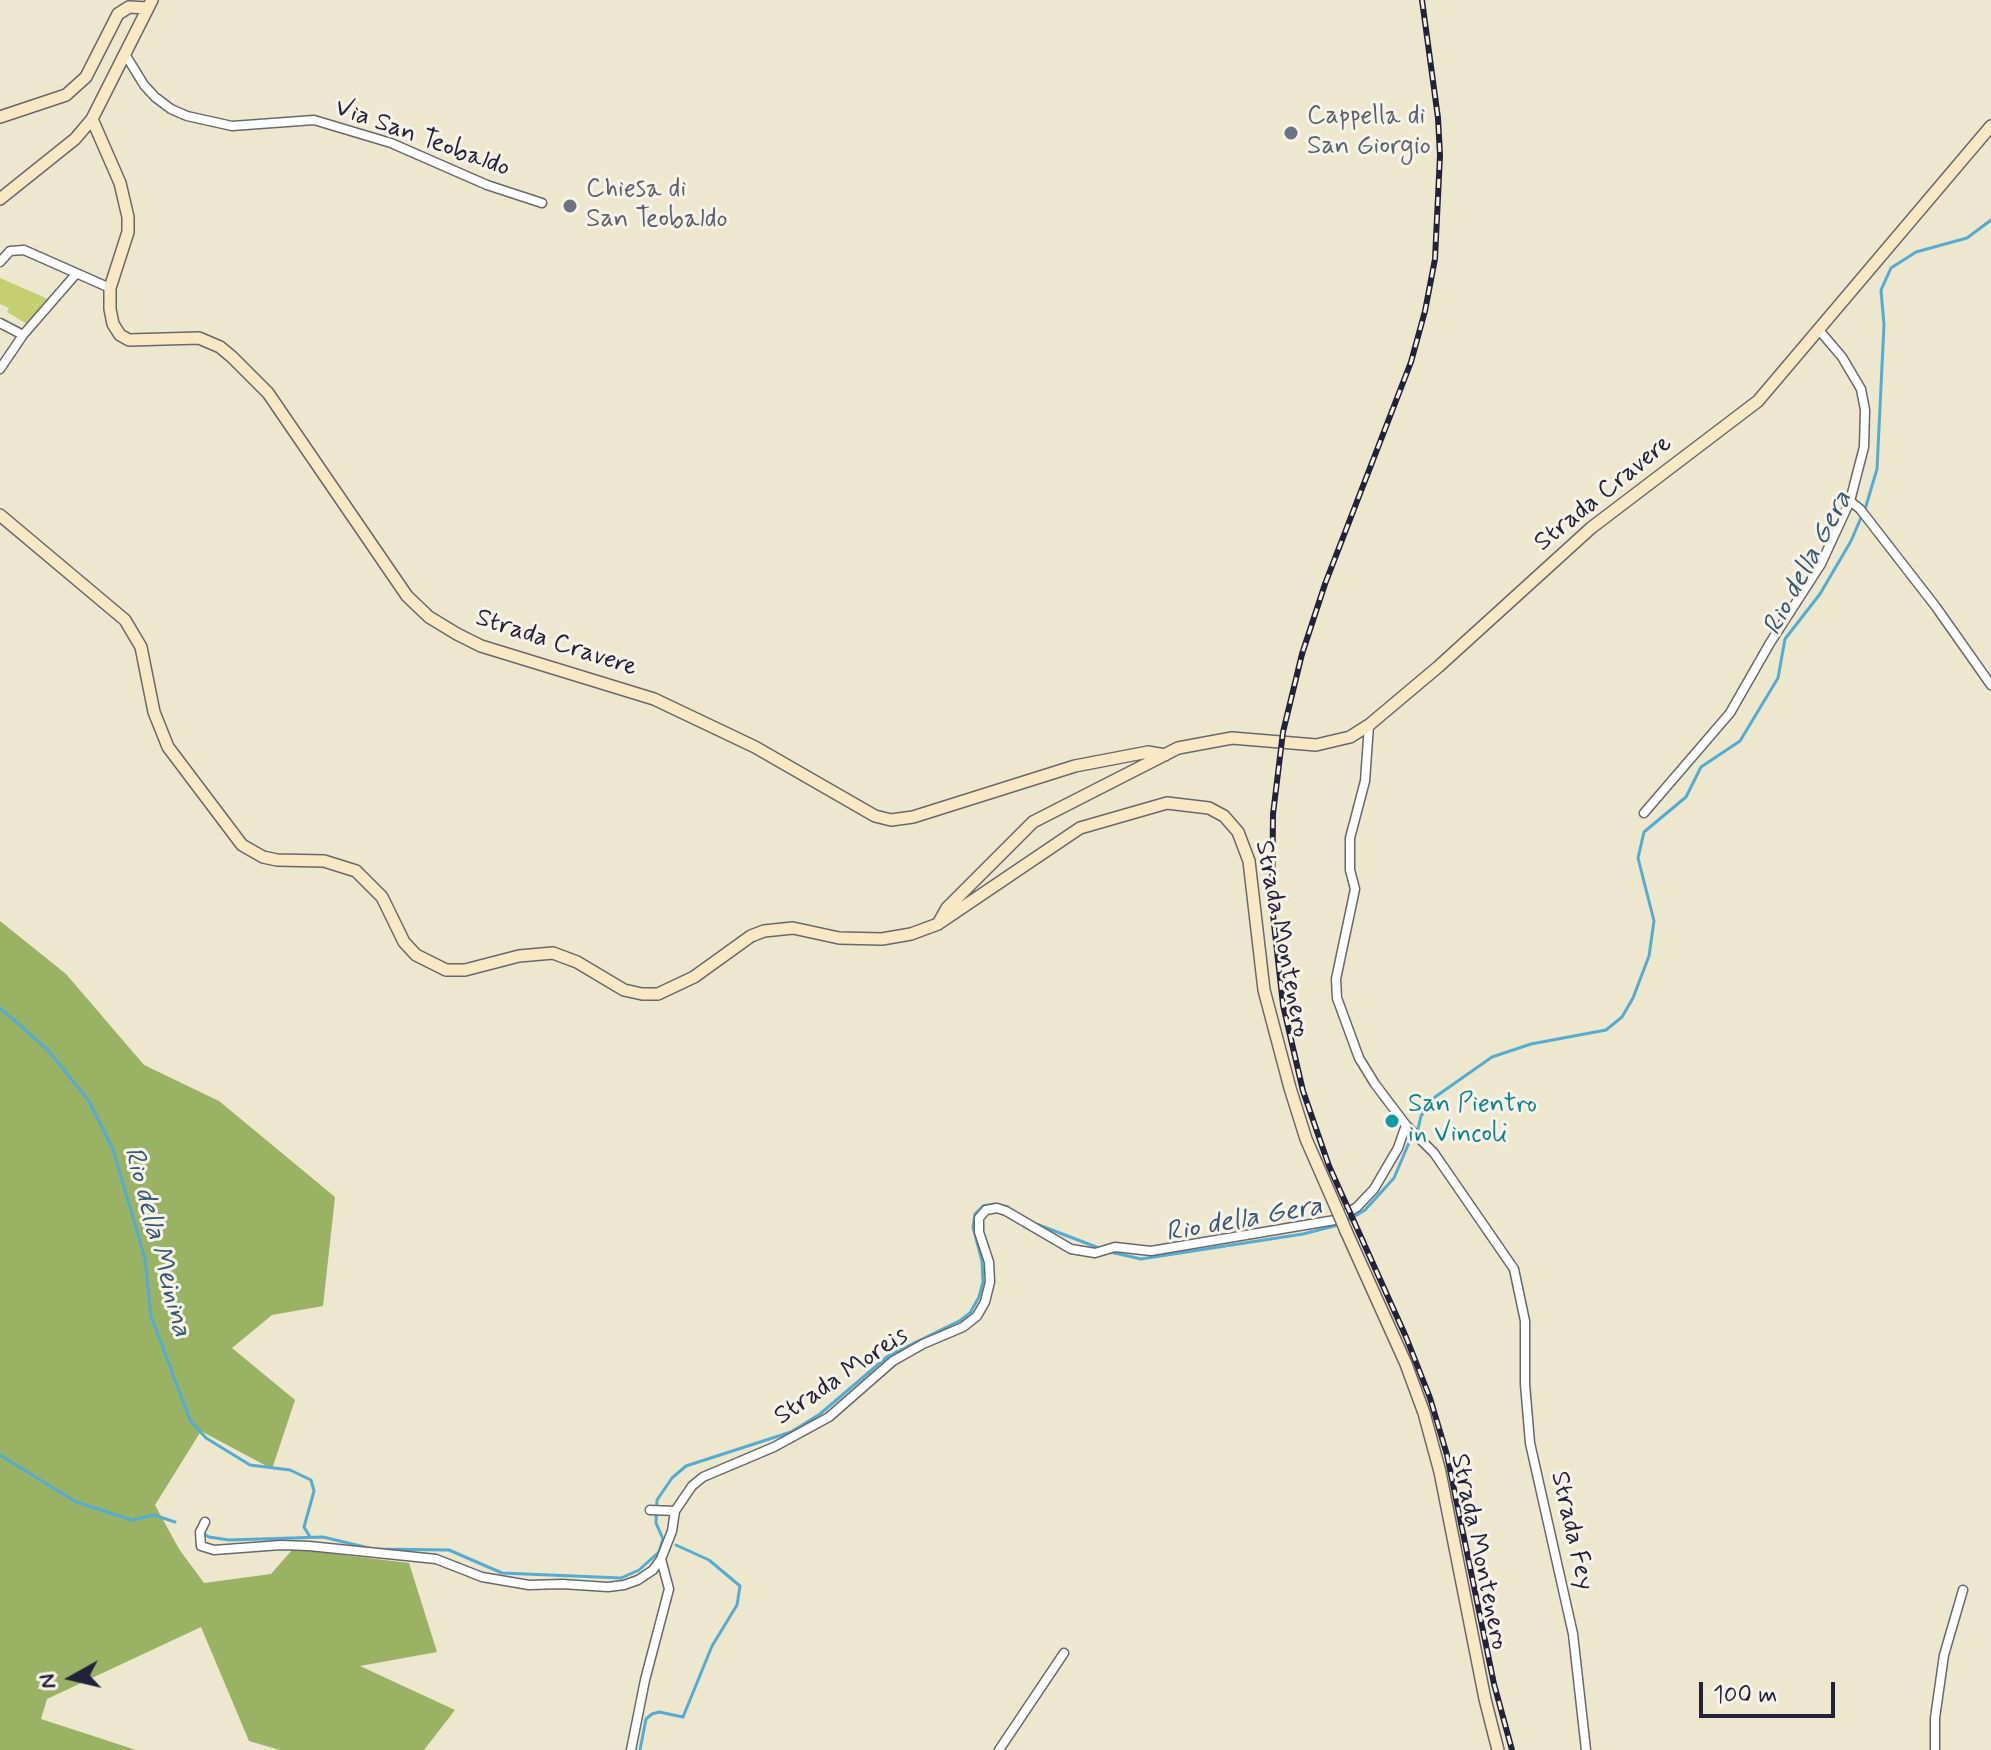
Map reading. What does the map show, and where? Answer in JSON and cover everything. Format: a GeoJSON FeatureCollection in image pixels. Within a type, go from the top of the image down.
{"type":"FeatureCollection","features":[{"type":"Feature","properties":{"kind":"street"},"geometry":{"type":"LineString","coordinates":[[0,199],[75,139],[92,119],[150,4]]}},
{"type":"Feature","properties":{"kind":"street"},"geometry":{"type":"LineString","coordinates":[[0,117],[53,102],[76,88],[86,77],[118,14],[129,7],[150,4]]}},
{"type":"Feature","properties":{"kind":"street","name":"Via San Teobaldo"},"geometry":{"type":"LineString","coordinates":[[125,54],[155,97],[187,116],[232,126],[314,120],[391,143],[487,185],[542,203]]}},
{"type":"Feature","properties":{"kind":"street","name":"Strada Cravere"},"geometry":{"type":"LineString","coordinates":[[92,119],[120,183],[128,217],[128,232],[110,288],[113,324],[120,335],[129,340],[199,338],[220,347],[232,357],[268,393],[407,596],[429,617],[481,646],[654,699],[755,747],[875,816],[891,820],[913,817],[1075,766],[1148,752],[1165,755]]}},
{"type":"Feature","properties":{"kind":"street","name":"Strada Cravere"},"geometry":{"type":"LineString","coordinates":[[938,924],[947,908],[1033,822],[1165,755],[1189,745],[1232,738],[1316,745],[1350,737],[1369,725],[1438,667],[1591,528],[1758,401],[1991,126]]}},
{"type":"Feature","properties":{"kind":"street"},"geometry":{"type":"LineString","coordinates":[[0,262],[10,251],[24,250],[110,288]]}},
{"type":"Feature","properties":{"kind":"street"},"geometry":{"type":"LineString","coordinates":[[0,369],[23,335],[76,274]]}},
{"type":"Feature","properties":{"kind":"street"},"geometry":{"type":"LineString","coordinates":[[0,323],[23,335]]}},
{"type":"Feature","properties":{"kind":"street"},"geometry":{"type":"LineString","coordinates":[[1644,813],[1730,713],[1821,564],[1850,501],[1864,447],[1865,410],[1861,389],[1842,357],[1819,330]]}},
{"type":"Feature","properties":{"kind":"street"},"geometry":{"type":"LineString","coordinates":[[1850,501],[1869,520],[1936,607],[1991,685]]}},
{"type":"Feature","properties":{"kind":"street","name":"Strada Montenero"},"geometry":{"type":"LineString","coordinates":[[0,515],[125,620],[141,647],[154,712],[168,747],[242,845],[263,857],[324,861],[356,871],[382,897],[404,942],[416,955],[446,970],[465,970],[519,956],[553,953],[577,962],[624,990],[658,994],[694,977],[751,936],[764,931],[793,928],[839,938],[882,939],[911,934],[938,924],[1080,828],[1167,803],[1209,808],[1224,816],[1238,832],[1249,861],[1264,990],[1306,1139],[1406,1364],[1424,1413],[1440,1472],[1498,1750]]}},
{"type":"Feature","properties":{"kind":"street"},"geometry":{"type":"LineString","coordinates":[[1369,725],[1365,781],[1350,838],[1350,870],[1355,889],[1338,969],[1337,998],[1359,1058],[1412,1130]]}},
{"type":"Feature","properties":{"kind":"street","name":"Strada Moreis"},"geometry":{"type":"LineString","coordinates":[[675,1511],[692,1486],[703,1477],[774,1447],[829,1417],[893,1361],[963,1327],[977,1316],[985,1302],[990,1282],[989,1262],[979,1232],[979,1218],[986,1210],[997,1208],[1006,1211],[1071,1249],[1099,1252],[1108,1248],[1151,1251],[1335,1220],[1357,1207],[1374,1189],[1412,1130]]}},
{"type":"Feature","properties":{"kind":"street","name":"Strada Fey"},"geometry":{"type":"LineString","coordinates":[[1412,1130],[1466,1196],[1514,1269],[1525,1321],[1525,1384],[1530,1443],[1573,1634],[1586,1750]]}},
{"type":"Feature","properties":{"kind":"street"},"geometry":{"type":"LineString","coordinates":[[205,1522],[200,1532],[201,1546],[214,1550],[281,1545],[409,1556],[436,1559],[482,1577],[529,1585],[608,1587],[638,1580],[653,1570],[661,1559],[672,1531],[675,1511],[650,1510]]}},
{"type":"Feature","properties":{"kind":"street"},"geometry":{"type":"LineString","coordinates":[[631,1750],[645,1680],[669,1589],[661,1559]]}},
{"type":"Feature","properties":{"kind":"street"},"geometry":{"type":"LineString","coordinates":[[1935,1750],[1935,1718],[1944,1655],[1963,1590]]}},
{"type":"Feature","properties":{"kind":"street"},"geometry":{"type":"LineString","coordinates":[[999,1750],[1064,1653]]}},
{"type":"Feature","properties":{"kind":"green space"},"geometry":{"type":"Polygon","coordinates":[[[0,278],[48,299],[27,324],[0,304],[0,278]]]}},
{"type":"Feature","properties":{"kind":"green space"},"geometry":{"type":"Polygon","coordinates":[[[0,921],[66,974],[144,1065],[219,1101],[335,1197],[323,1306],[272,1315],[232,1348],[295,1400],[272,1469],[201,1431],[155,1505],[179,1549],[204,1583],[271,1574],[293,1549],[409,1563],[437,1652],[360,1666],[455,1710],[424,1750],[280,1750],[249,1741],[201,1627],[47,1699],[41,1719],[136,1750],[0,1750],[0,921]]]}},
{"type":"Feature","properties":{"kind":"waterway","name":"Rio della Gera"},"geometry":{"type":"LineString","coordinates":[[1345,1222],[1365,1210],[1394,1178],[1418,1129],[1421,1116],[1435,1097],[1492,1057],[1531,1044],[1606,1030],[1622,1017],[1649,956],[1654,921],[1638,858],[1644,832],[1686,797],[1701,767],[1740,741],[1778,678],[1785,639],[1820,594],[1851,541],[1866,506],[1877,469],[1884,325],[1881,290],[1891,268],[1916,252],[1967,238],[1991,220]]}},
{"type":"Feature","properties":{"kind":"waterway","name":"Rio della Meinina"},"geometry":{"type":"LineString","coordinates":[[0,1008],[48,1050],[89,1101],[113,1149],[145,1259],[151,1316],[190,1420],[206,1438],[250,1465],[290,1470],[311,1480],[314,1491],[304,1527],[310,1537]]}},
{"type":"Feature","properties":{"kind":"waterway","name":"Rio della Gera"},"geometry":{"type":"LineString","coordinates":[[201,1532],[209,1537],[229,1540],[323,1537],[373,1549],[449,1550],[502,1573],[621,1578],[639,1570],[659,1552],[663,1539],[656,1523],[657,1500],[672,1478],[686,1466],[791,1432],[820,1414],[888,1356],[970,1313],[983,1282],[982,1261],[973,1227],[975,1214],[983,1206],[995,1204],[1008,1207]]}},
{"type":"Feature","properties":{"kind":"waterway","name":"Rio della Gera"},"geometry":{"type":"LineString","coordinates":[[1031,1222],[1099,1248]]}},
{"type":"Feature","properties":{"kind":"waterway","name":"Rio della Gera"},"geometry":{"type":"LineString","coordinates":[[1110,1252],[1141,1259],[1303,1234],[1338,1225]]}},
{"type":"Feature","properties":{"kind":"waterway"},"geometry":{"type":"LineString","coordinates":[[0,1455],[76,1502],[132,1520],[154,1515],[175,1522]]}},
{"type":"Feature","properties":{"kind":"waterway"},"geometry":{"type":"LineString","coordinates":[[640,1750],[646,1719],[652,1714],[659,1712],[683,1717],[712,1646],[737,1605],[740,1586],[709,1560],[676,1545]]}},
{"type":"Feature","properties":{"kind":"railway"},"geometry":{"type":"LineString","coordinates":[[1422,0],[1440,155],[1435,259],[1411,362],[1325,584],[1302,654],[1283,732],[1273,814],[1272,906],[1283,1005],[1303,1091],[1329,1166],[1430,1398],[1447,1455],[1494,1684],[1512,1750]]}},
{"type":"Feature","properties":{"kind":"place","name":"Cappella di San Giorgio"},"geometry":{"type":"Point","coordinates":[1291,133]}},
{"type":"Feature","properties":{"kind":"place","name":"Chiesa di San Teobaldo"},"geometry":{"type":"Point","coordinates":[570,206]}},
{"type":"Feature","properties":{"kind":"place","name":"San Pientro in Vincoli"},"geometry":{"type":"Point","coordinates":[1392,1121]}}]}
